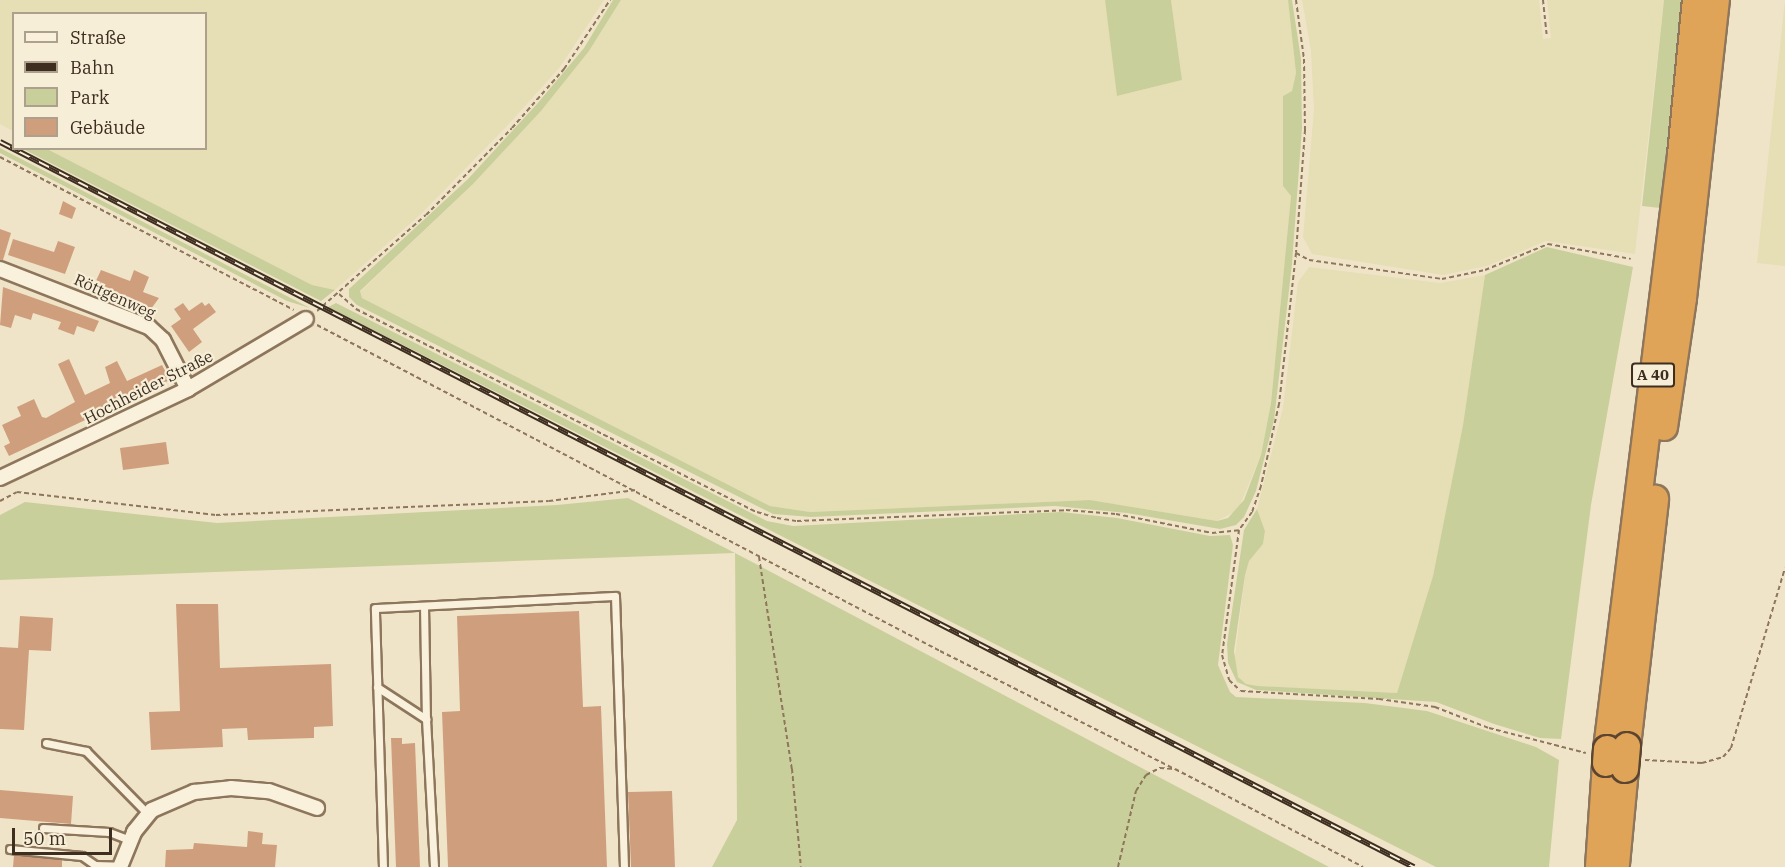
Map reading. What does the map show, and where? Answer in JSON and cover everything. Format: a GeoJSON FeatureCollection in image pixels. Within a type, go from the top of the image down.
{"type":"FeatureCollection","features":[{"type":"Feature","properties":{"kind":"highway","name":"A 40"},"geometry":{"type":"LineString","coordinates":[[1599,867],[1696,0]]}},
{"type":"Feature","properties":{"kind":"highway","name":"A 40"},"geometry":{"type":"LineString","coordinates":[[1616,867],[1612,756],[1716,0]]}},
{"type":"Feature","properties":{"kind":"street","name":"Röttgenweg"},"geometry":{"type":"LineString","coordinates":[[0,269],[34,279],[149,327],[163,340],[188,389]]}},
{"type":"Feature","properties":{"kind":"street","name":"Hochheider Straße"},"geometry":{"type":"LineString","coordinates":[[0,478],[188,389],[306,319]]}},
{"type":"Feature","properties":{"kind":"street"},"geometry":{"type":"LineString","coordinates":[[120,867],[130,840],[148,814],[194,792],[231,788],[269,791],[317,808]]}},
{"type":"Feature","properties":{"kind":"lane"},"geometry":{"type":"LineString","coordinates":[[383,867],[375,608],[615,596],[624,867]]}},
{"type":"Feature","properties":{"kind":"lane"},"geometry":{"type":"LineString","coordinates":[[424,606],[426,719],[434,867]]}},
{"type":"Feature","properties":{"kind":"lane"},"geometry":{"type":"LineString","coordinates":[[377,687],[426,719]]}},
{"type":"Feature","properties":{"kind":"lane"},"geometry":{"type":"LineString","coordinates":[[46,743],[86,751],[96,766],[148,814]]}},
{"type":"Feature","properties":{"kind":"lane"},"geometry":{"type":"LineString","coordinates":[[43,828],[109,832],[130,840]]}},
{"type":"Feature","properties":{"kind":"lane"},"geometry":{"type":"LineString","coordinates":[[10,849],[82,856],[95,865],[120,867]]}},
{"type":"Feature","properties":{"kind":"path"},"geometry":{"type":"LineString","coordinates":[[306,319],[339,294],[426,216],[512,128],[564,69],[609,0]]}},
{"type":"Feature","properties":{"kind":"path"},"geometry":{"type":"LineString","coordinates":[[1296,0],[1304,60],[1305,119],[1296,254],[1279,404],[1261,486],[1252,512],[1239,530],[1222,655],[1229,680],[1241,691],[1379,699],[1435,707],[1489,728],[1612,756]]}},
{"type":"Feature","properties":{"kind":"path"},"geometry":{"type":"LineString","coordinates":[[1543,0],[1547,37]]}},
{"type":"Feature","properties":{"kind":"path"},"geometry":{"type":"LineString","coordinates":[[0,157],[286,304],[306,319],[636,490],[759,557],[1363,867]]}},
{"type":"Feature","properties":{"kind":"path"},"geometry":{"type":"LineString","coordinates":[[1296,254],[1309,260],[1442,279],[1485,270],[1548,244],[1631,260]]}},
{"type":"Feature","properties":{"kind":"path"},"geometry":{"type":"LineString","coordinates":[[339,294],[356,309],[757,513],[797,521],[1066,510],[1116,514],[1212,533],[1239,530]]}},
{"type":"Feature","properties":{"kind":"path"},"geometry":{"type":"LineString","coordinates":[[0,501],[17,492],[216,515],[549,501],[636,490]]}},
{"type":"Feature","properties":{"kind":"path"},"geometry":{"type":"LineString","coordinates":[[759,557],[792,769],[801,867]]}},
{"type":"Feature","properties":{"kind":"path"},"geometry":{"type":"LineString","coordinates":[[1683,762],[1714,762],[1731,748],[1785,568]]}},
{"type":"Feature","properties":{"kind":"path"},"geometry":{"type":"LineString","coordinates":[[1118,867],[1136,791],[1153,769],[1175,769]]}},
{"type":"Feature","properties":{"kind":"shaded area"},"geometry":{"type":"Polygon","coordinates":[[[0,0],[604,0],[560,67],[507,126],[421,214],[335,290],[312,285],[49,150],[207,150],[207,12],[12,12],[12,130],[0,124],[0,0]]]}},
{"type":"Feature","properties":{"kind":"shaded area"},"geometry":{"type":"Polygon","coordinates":[[[621,0],[1105,0],[1118,96],[1182,80],[1171,0],[1288,0],[1296,73],[1292,91],[1283,96],[1283,186],[1291,196],[1271,403],[1261,455],[1238,510],[1217,521],[1090,500],[810,512],[770,506],[362,298],[360,292],[473,184],[541,111],[589,51],[621,0]]]}},
{"type":"Feature","properties":{"kind":"shaded area"},"geometry":{"type":"Polygon","coordinates":[[[1302,0],[1539,0],[1543,39],[1551,38],[1547,0],[1664,0],[1635,254],[1546,241],[1487,266],[1443,275],[1312,254],[1303,237],[1314,109],[1311,51],[1302,0]]]}},
{"type":"Feature","properties":{"kind":"shaded area"},"geometry":{"type":"Polygon","coordinates":[[[1785,0],[1785,266],[1757,263],[1785,0]]]}},
{"type":"Feature","properties":{"kind":"shaded area"},"geometry":{"type":"Polygon","coordinates":[[[1309,267],[1440,283],[1485,275],[1463,425],[1433,576],[1397,693],[1257,686],[1246,684],[1238,677],[1234,665],[1245,575],[1249,561],[1263,544],[1265,531],[1257,509],[1283,408],[1298,282],[1309,267]]]}},
{"type":"Feature","properties":{"kind":"green space"},"geometry":{"type":"Polygon","coordinates":[[[613,0],[621,0],[589,51],[541,111],[473,184],[360,291],[362,298],[770,506],[810,512],[1090,500],[1217,521],[1228,518],[1244,500],[1261,455],[1271,403],[1291,196],[1283,186],[1283,96],[1292,91],[1296,73],[1288,0],[1292,0],[1301,59],[1302,128],[1292,264],[1274,420],[1256,491],[1244,517],[1236,525],[1220,529],[1127,513],[1055,506],[811,517],[773,514],[357,305],[349,297],[349,289],[468,179],[537,104],[584,48],[613,0]]]}},
{"type":"Feature","properties":{"kind":"green space"},"geometry":{"type":"Polygon","coordinates":[[[1105,0],[1171,0],[1182,80],[1117,96],[1105,0]]]}},
{"type":"Feature","properties":{"kind":"green space"},"geometry":{"type":"Polygon","coordinates":[[[1664,0],[1684,0],[1660,208],[1642,206],[1664,0]]]}},
{"type":"Feature","properties":{"kind":"green space"},"geometry":{"type":"Polygon","coordinates":[[[0,148],[310,308],[287,301],[0,153],[0,148]]]}},
{"type":"Feature","properties":{"kind":"green space"},"geometry":{"type":"Polygon","coordinates":[[[25,150],[49,150],[312,285],[335,290],[321,301],[25,150]]]}},
{"type":"Feature","properties":{"kind":"green space"},"geometry":{"type":"Polygon","coordinates":[[[1547,247],[1633,267],[1591,505],[1561,739],[1540,738],[1494,724],[1436,702],[1256,690],[1237,682],[1228,663],[1227,644],[1244,530],[1257,509],[1265,531],[1263,544],[1249,561],[1245,575],[1234,651],[1238,677],[1246,684],[1258,686],[1397,693],[1433,576],[1463,425],[1485,275],[1547,247]]]}},
{"type":"Feature","properties":{"kind":"green space"},"geometry":{"type":"Polygon","coordinates":[[[336,303],[767,521],[793,526],[1061,512],[1117,518],[1210,536],[1230,535],[1233,545],[1218,665],[1230,692],[1236,697],[1365,703],[1427,711],[1536,747],[1559,760],[1549,867],[1436,867],[328,307],[336,303]]]}},
{"type":"Feature","properties":{"kind":"green space"},"geometry":{"type":"Polygon","coordinates":[[[628,498],[735,553],[0,580],[0,515],[25,502],[217,523],[557,505],[628,498]]]}},
{"type":"Feature","properties":{"kind":"green space"},"geometry":{"type":"Polygon","coordinates":[[[735,553],[1329,867],[712,867],[737,820],[735,553]]]}},
{"type":"Feature","properties":{"kind":"building"},"geometry":{"type":"Polygon","coordinates":[[[63,201],[76,208],[72,219],[59,214],[63,201]]]}},
{"type":"Feature","properties":{"kind":"building"},"geometry":{"type":"Polygon","coordinates":[[[0,229],[11,233],[3,260],[0,260],[0,229]]]}},
{"type":"Feature","properties":{"kind":"building"},"geometry":{"type":"Polygon","coordinates":[[[13,239],[54,252],[58,241],[75,247],[65,274],[8,255],[13,239]]]}},
{"type":"Feature","properties":{"kind":"building"},"geometry":{"type":"Polygon","coordinates":[[[101,270],[130,281],[134,270],[149,277],[143,292],[159,298],[151,309],[94,285],[101,270]]]}},
{"type":"Feature","properties":{"kind":"building"},"geometry":{"type":"Polygon","coordinates":[[[3,287],[99,321],[94,332],[77,326],[74,335],[58,329],[61,322],[33,313],[31,320],[15,315],[11,328],[0,325],[3,287]]]}},
{"type":"Feature","properties":{"kind":"building"},"geometry":{"type":"Polygon","coordinates":[[[202,302],[205,306],[209,303],[216,312],[193,329],[202,342],[189,352],[171,326],[181,319],[174,309],[183,303],[189,311],[202,302]]]}},
{"type":"Feature","properties":{"kind":"building"},"geometry":{"type":"Polygon","coordinates":[[[69,359],[85,395],[110,383],[105,367],[117,361],[127,381],[162,365],[170,380],[9,456],[4,446],[10,443],[2,425],[21,416],[17,407],[34,399],[42,417],[46,418],[75,402],[58,364],[69,359]]]}},
{"type":"Feature","properties":{"kind":"building"},"geometry":{"type":"Polygon","coordinates":[[[166,442],[169,464],[123,470],[120,448],[166,442]]]}},
{"type":"Feature","properties":{"kind":"building"},"geometry":{"type":"Polygon","coordinates":[[[176,604],[218,604],[220,668],[331,664],[333,726],[314,727],[314,738],[248,740],[247,728],[222,729],[223,747],[151,750],[149,712],[180,711],[176,604]]]}},
{"type":"Feature","properties":{"kind":"building"},"geometry":{"type":"Polygon","coordinates":[[[579,611],[583,707],[601,706],[607,867],[448,867],[442,712],[460,711],[457,616],[579,611]]]}},
{"type":"Feature","properties":{"kind":"building"},"geometry":{"type":"Polygon","coordinates":[[[20,616],[53,618],[51,651],[29,650],[24,730],[0,729],[0,647],[18,648],[20,616]]]}},
{"type":"Feature","properties":{"kind":"building"},"geometry":{"type":"Polygon","coordinates":[[[391,738],[402,738],[402,744],[415,743],[420,867],[396,867],[391,738]]]}},
{"type":"Feature","properties":{"kind":"building"},"geometry":{"type":"Polygon","coordinates":[[[0,790],[73,796],[71,824],[0,818],[0,790]]]}},
{"type":"Feature","properties":{"kind":"building"},"geometry":{"type":"Polygon","coordinates":[[[672,791],[675,867],[631,867],[628,792],[672,791]]]}},
{"type":"Feature","properties":{"kind":"building"},"geometry":{"type":"Polygon","coordinates":[[[248,831],[263,833],[262,844],[277,845],[275,867],[165,867],[166,850],[193,849],[194,843],[247,847],[248,831]]]}},
{"type":"Feature","properties":{"kind":"building"},"geometry":{"type":"Polygon","coordinates":[[[14,855],[62,860],[62,867],[13,867],[14,855]]]}},
{"type":"Feature","properties":{"kind":"railway"},"geometry":{"type":"LineString","coordinates":[[0,142],[12,148]]}},
{"type":"Feature","properties":{"kind":"railway"},"geometry":{"type":"LineString","coordinates":[[16,150],[1414,867]]}}]}
